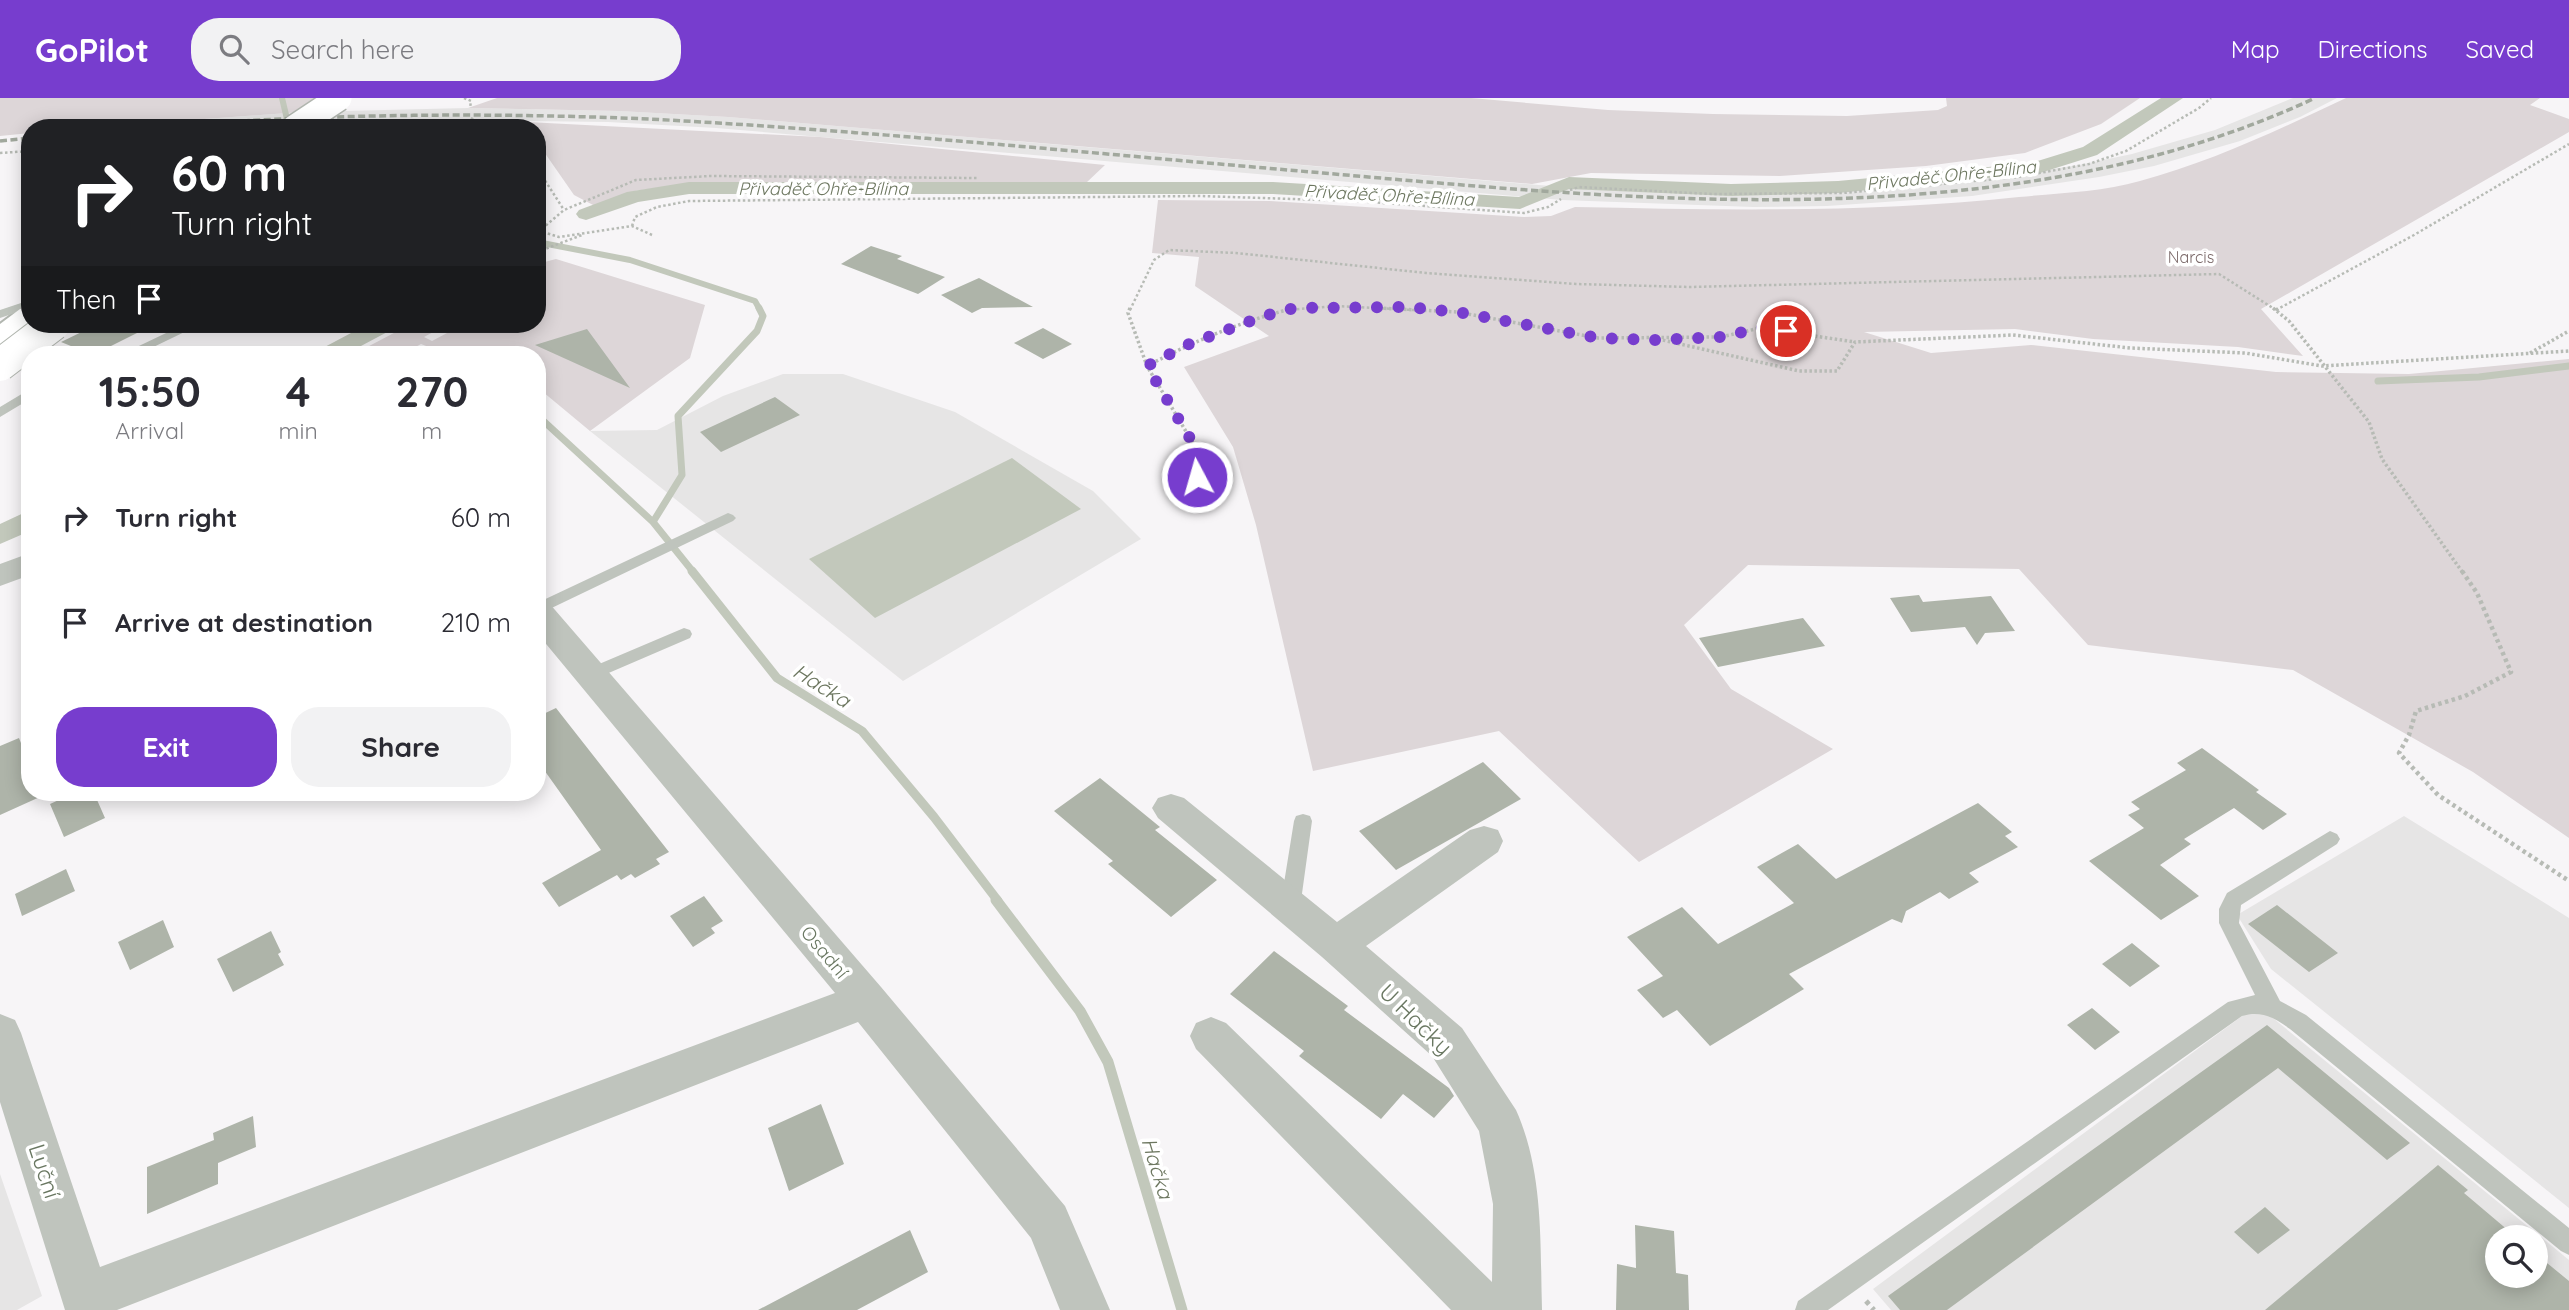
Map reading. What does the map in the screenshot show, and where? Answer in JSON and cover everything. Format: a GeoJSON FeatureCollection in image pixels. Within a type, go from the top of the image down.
{"type":"FeatureCollection","features":[{"type":"Feature","properties":{"kind":"highway"},"geometry":{"type":"LineString","coordinates":[[313,119],[348,102]]}},
{"type":"Feature","properties":{"kind":"highway"},"geometry":{"type":"LineString","coordinates":[[332,119],[348,102]]}},
{"type":"Feature","properties":{"kind":"highway"},"geometry":{"type":"LineString","coordinates":[[0,337],[21,322]]}},
{"type":"Feature","properties":{"kind":"highway"},"geometry":{"type":"LineString","coordinates":[[25,346],[42,333]]}},
{"type":"Feature","properties":{"kind":"highway"},"geometry":{"type":"LineString","coordinates":[[0,365],[21,349]]}},
{"type":"Feature","properties":{"kind":"street"},"geometry":{"type":"LineString","coordinates":[[0,576],[21,567]]}},
{"type":"Feature","properties":{"kind":"street","name":"Osadní"},"geometry":{"type":"LineString","coordinates":[[546,621],[866,1000],[1048,1222],[1085,1310]]}},
{"type":"Feature","properties":{"kind":"street","name":"U Hačky"},"geometry":{"type":"LineString","coordinates":[[1171,808],[1336,945],[1447,1042],[1500,1125],[1516,1204],[1517,1310]]}},
{"type":"Feature","properties":{"kind":"street"},"geometry":{"type":"LineString","coordinates":[[1336,945],[1484,841]]}},
{"type":"Feature","properties":{"kind":"street"},"geometry":{"type":"LineString","coordinates":[[89,1304],[866,1000]]}},
{"type":"Feature","properties":{"kind":"street","name":"Luční"},"geometry":{"type":"LineString","coordinates":[[0,1033],[89,1304]]}},
{"type":"Feature","properties":{"kind":"street"},"geometry":{"type":"LineString","coordinates":[[1211,1036],[1486,1310]]}},
{"type":"Feature","properties":{"kind":"lane"},"geometry":{"type":"LineString","coordinates":[[0,314],[21,307]]}},
{"type":"Feature","properties":{"kind":"lane"},"geometry":{"type":"LineString","coordinates":[[147,346],[175,333]]}},
{"type":"Feature","properties":{"kind":"lane"},"geometry":{"type":"LineString","coordinates":[[0,348],[21,359]]}},
{"type":"Feature","properties":{"kind":"lane"},"geometry":{"type":"LineString","coordinates":[[0,413],[21,399]]}},
{"type":"Feature","properties":{"kind":"lane"},"geometry":{"type":"LineString","coordinates":[[546,606],[728,518]]}},
{"type":"Feature","properties":{"kind":"lane"},"geometry":{"type":"LineString","coordinates":[[591,674],[684,634]]}},
{"type":"Feature","properties":{"kind":"lane"},"geometry":{"type":"LineString","coordinates":[[1290,908],[1303,821]]}},
{"type":"Feature","properties":{"kind":"lane"},"geometry":{"type":"LineString","coordinates":[[2272,1007],[2229,923],[2229,909],[2234,899],[2330,839]]}},
{"type":"Feature","properties":{"kind":"lane"},"geometry":{"type":"LineString","coordinates":[[1807,1310],[2235,1009],[2252,1003],[2272,1007],[2298,1022],[2569,1242]]}},
{"type":"Feature","properties":{"kind":"path"},"geometry":{"type":"LineString","coordinates":[[464,98],[471,101],[470,108]]}},
{"type":"Feature","properties":{"kind":"path"},"geometry":{"type":"LineString","coordinates":[[1570,190],[1579,187],[1712,194],[1843,193],[2018,177],[2089,164],[2126,151],[2199,108],[2211,98]]}},
{"type":"Feature","properties":{"kind":"path"},"geometry":{"type":"LineString","coordinates":[[2276,310],[2414,235],[2569,144]]}},
{"type":"Feature","properties":{"kind":"path"},"geometry":{"type":"LineString","coordinates":[[0,153],[21,152]]}},
{"type":"Feature","properties":{"kind":"path"},"geometry":{"type":"LineString","coordinates":[[546,225],[564,210],[636,180],[675,176],[977,178]]}},
{"type":"Feature","properties":{"kind":"path"},"geometry":{"type":"LineString","coordinates":[[546,183],[564,210]]}},
{"type":"Feature","properties":{"kind":"path"},"geometry":{"type":"LineString","coordinates":[[632,226],[635,217],[657,207],[689,201],[1200,196],[1355,201],[1524,213],[1548,207],[1561,199]]}},
{"type":"Feature","properties":{"kind":"path"},"geometry":{"type":"LineString","coordinates":[[546,233],[559,236],[632,226],[652,235]]}},
{"type":"Feature","properties":{"kind":"path"},"geometry":{"type":"LineString","coordinates":[[546,248],[594,231]]}},
{"type":"Feature","properties":{"kind":"path"},"geometry":{"type":"LineString","coordinates":[[1190,512],[1200,455],[1147,366],[1128,313],[1154,260],[1169,250],[1236,253],[1576,284],[1690,287],[2219,274],[2276,310],[2302,337],[2322,366],[2369,422],[2382,459],[2477,593],[2511,672],[2465,695],[2416,711],[2409,735],[2399,753],[2438,795],[2569,881]]}},
{"type":"Feature","properties":{"kind":"path"},"geometry":{"type":"LineString","coordinates":[[1147,366],[1187,345],[1264,316],[1295,308],[1407,307],[1457,312],[1598,338],[1658,340],[1721,337],[1760,328],[1855,342],[2014,335],[2130,348],[2245,353],[2322,366],[2569,351]]}},
{"type":"Feature","properties":{"kind":"path"},"geometry":{"type":"LineString","coordinates":[[2526,355],[2569,331]]}},
{"type":"Feature","properties":{"kind":"path"},"geometry":{"type":"LineString","coordinates":[[1658,340],[1799,371],[1837,371],[1855,342]]}},
{"type":"Feature","properties":{"kind":"shaded area"},"geometry":{"type":"Polygon","coordinates":[[[2293,98],[2337,98],[2300,117],[2240,141],[2154,166],[2099,177],[1972,196],[1827,206],[1753,207],[1562,200],[716,128],[546,121],[546,119],[204,119],[301,112],[468,108],[620,111],[728,117],[1563,187],[1747,193],[1817,192],[1956,183],[2079,165],[2132,154],[2215,130],[2293,98]]]}},
{"type":"Feature","properties":{"kind":"shaded area"},"geometry":{"type":"Polygon","coordinates":[[[783,374],[843,374],[955,412],[1093,491],[1141,539],[903,681],[590,431],[657,430],[723,396],[783,374]]]}},
{"type":"Feature","properties":{"kind":"shaded area"},"geometry":{"type":"Polygon","coordinates":[[[1012,458],[1081,509],[875,618],[809,559],[1012,458]]]}},
{"type":"Feature","properties":{"kind":"shaded area"},"geometry":{"type":"Polygon","coordinates":[[[2404,816],[2569,918],[2569,1208],[2271,969],[2237,915],[2404,816]]]}},
{"type":"Feature","properties":{"kind":"shaded area"},"geometry":{"type":"Polygon","coordinates":[[[2257,1005],[2526,1225],[2485,1225],[2485,1288],[2548,1288],[2548,1243],[2569,1260],[2569,1310],[1891,1310],[1873,1289],[2257,1005]]]}},
{"type":"Feature","properties":{"kind":"shaded area"},"geometry":{"type":"Polygon","coordinates":[[[0,1174],[42,1296],[17,1310],[0,1310],[0,1174]]]}},
{"type":"Feature","properties":{"kind":"green space"},"geometry":{"type":"Polygon","coordinates":[[[0,98],[315,98],[301,112],[204,119],[21,119],[21,134],[0,136],[0,98]]]}},
{"type":"Feature","properties":{"kind":"green space"},"geometry":{"type":"Polygon","coordinates":[[[497,98],[1471,98],[1608,110],[1847,116],[1938,110],[1947,106],[1946,98],[2140,98],[2101,124],[2025,153],[1926,166],[1780,176],[1591,173],[1532,184],[728,117],[619,111],[468,108],[497,98]]]}},
{"type":"Feature","properties":{"kind":"green space","name":"Narcis"},"geometry":{"type":"Polygon","coordinates":[[[2346,98],[2540,98],[2530,105],[2569,119],[2569,132],[2261,309],[2303,356],[2238,347],[2093,339],[2015,329],[1864,332],[1931,353],[2031,345],[2276,372],[2409,374],[2569,359],[2569,838],[2473,772],[2293,670],[2088,645],[2019,569],[1748,565],[1684,625],[1731,689],[1833,749],[1639,862],[1499,731],[1313,771],[1256,525],[1233,447],[1184,367],[1269,336],[1195,286],[1199,257],[1152,253],[1158,200],[1270,201],[1524,217],[1551,216],[1575,207],[1797,209],[1964,202],[2126,185],[2219,155],[2346,98]]]}},
{"type":"Feature","properties":{"kind":"green space"},"geometry":{"type":"Polygon","coordinates":[[[546,123],[820,137],[1105,165],[1086,183],[693,183],[635,191],[595,206],[574,195],[546,155],[546,123]]]}},
{"type":"Feature","properties":{"kind":"green space"},"geometry":{"type":"Polygon","coordinates":[[[556,259],[705,305],[690,358],[590,431],[546,394],[546,346],[369,346],[394,333],[431,333],[424,337],[432,341],[447,333],[546,333],[546,262],[556,259]]]}},
{"type":"Feature","properties":{"kind":"building"},"geometry":{"type":"Polygon","coordinates":[[[871,246],[902,256],[897,259],[945,277],[918,294],[841,264],[871,246]]]}},
{"type":"Feature","properties":{"kind":"building"},"geometry":{"type":"Polygon","coordinates":[[[979,278],[1033,307],[982,308],[972,313],[941,295],[979,278]]]}},
{"type":"Feature","properties":{"kind":"building"},"geometry":{"type":"Polygon","coordinates":[[[1043,328],[1072,344],[1043,359],[1014,343],[1043,328]]]}},
{"type":"Feature","properties":{"kind":"building"},"geometry":{"type":"Polygon","coordinates":[[[587,329],[630,388],[546,350],[546,346],[535,345],[587,329]]]}},
{"type":"Feature","properties":{"kind":"building"},"geometry":{"type":"Polygon","coordinates":[[[80,333],[137,333],[111,346],[71,346],[61,342],[80,333]]]}},
{"type":"Feature","properties":{"kind":"building"},"geometry":{"type":"Polygon","coordinates":[[[775,397],[800,415],[721,452],[700,432],[775,397]]]}},
{"type":"Feature","properties":{"kind":"building"},"geometry":{"type":"Polygon","coordinates":[[[1919,595],[1923,602],[1991,596],[2015,631],[1985,633],[1977,645],[1965,627],[1911,632],[1890,598],[1919,595]]]}},
{"type":"Feature","properties":{"kind":"building"},"geometry":{"type":"Polygon","coordinates":[[[1803,618],[1825,646],[1718,667],[1699,638],[1803,618]]]}},
{"type":"Feature","properties":{"kind":"building"},"geometry":{"type":"Polygon","coordinates":[[[556,708],[669,852],[656,859],[660,864],[635,878],[631,874],[621,880],[617,875],[559,907],[542,883],[601,850],[546,773],[546,713],[556,708]]]}},
{"type":"Feature","properties":{"kind":"building"},"geometry":{"type":"Polygon","coordinates":[[[19,738],[21,801],[31,801],[0,815],[0,746],[19,738]]]}},
{"type":"Feature","properties":{"kind":"building"},"geometry":{"type":"Polygon","coordinates":[[[2202,748],[2287,814],[2263,830],[2234,808],[2184,839],[2191,844],[2160,865],[2199,896],[2161,920],[2089,861],[2144,828],[2128,815],[2140,809],[2131,802],[2186,770],[2177,763],[2202,748]]]}},
{"type":"Feature","properties":{"kind":"building"},"geometry":{"type":"Polygon","coordinates":[[[1483,762],[1521,799],[1396,870],[1359,831],[1483,762]]]}},
{"type":"Feature","properties":{"kind":"building"},"geometry":{"type":"Polygon","coordinates":[[[1100,778],[1160,827],[1155,830],[1217,880],[1171,917],[1108,864],[1113,861],[1054,811],[1100,778]]]}},
{"type":"Feature","properties":{"kind":"building"},"geometry":{"type":"Polygon","coordinates":[[[57,801],[98,801],[105,818],[64,837],[50,804],[57,801]]]}},
{"type":"Feature","properties":{"kind":"building"},"geometry":{"type":"Polygon","coordinates":[[[1978,803],[2012,832],[2005,836],[2018,847],[1969,873],[1979,882],[1949,899],[1940,892],[1906,911],[1902,923],[1892,919],[1789,974],[1804,989],[1710,1046],[1677,1010],[1663,1018],[1637,990],[1663,976],[1627,937],[1682,907],[1718,944],[1794,903],[1757,867],[1798,844],[1836,879],[1978,803]]]}},
{"type":"Feature","properties":{"kind":"building"},"geometry":{"type":"Polygon","coordinates":[[[66,869],[75,891],[22,916],[15,894],[66,869]]]}},
{"type":"Feature","properties":{"kind":"building"},"geometry":{"type":"Polygon","coordinates":[[[704,896],[723,921],[711,928],[715,933],[693,947],[670,916],[704,896]]]}},
{"type":"Feature","properties":{"kind":"building"},"geometry":{"type":"Polygon","coordinates":[[[2277,905],[2338,953],[2309,972],[2248,924],[2277,905]]]}},
{"type":"Feature","properties":{"kind":"building"},"geometry":{"type":"Polygon","coordinates":[[[163,920],[174,947],[130,970],[118,942],[163,920]]]}},
{"type":"Feature","properties":{"kind":"building"},"geometry":{"type":"Polygon","coordinates":[[[271,931],[284,965],[233,992],[217,959],[271,931]]]}},
{"type":"Feature","properties":{"kind":"building"},"geometry":{"type":"Polygon","coordinates":[[[2132,943],[2160,966],[2130,987],[2102,964],[2132,943]]]}},
{"type":"Feature","properties":{"kind":"building"},"geometry":{"type":"Polygon","coordinates":[[[1274,951],[1348,1006],[1344,1010],[1449,1088],[1454,1096],[1434,1118],[1403,1094],[1381,1119],[1299,1056],[1304,1051],[1230,994],[1274,951]]]}},
{"type":"Feature","properties":{"kind":"building"},"geometry":{"type":"Polygon","coordinates":[[[2092,1008],[2120,1032],[2095,1050],[2067,1025],[2092,1008]]]}},
{"type":"Feature","properties":{"kind":"building"},"geometry":{"type":"Polygon","coordinates":[[[2267,1025],[2410,1143],[2387,1160],[2278,1068],[1947,1310],[1900,1310],[1888,1296],[2267,1025]]]}},
{"type":"Feature","properties":{"kind":"building"},"geometry":{"type":"Polygon","coordinates":[[[821,1104],[844,1164],[789,1191],[768,1128],[821,1104]]]}},
{"type":"Feature","properties":{"kind":"building"},"geometry":{"type":"Polygon","coordinates":[[[253,1116],[256,1147],[218,1163],[218,1184],[147,1214],[147,1167],[214,1140],[213,1133],[253,1116]]]}},
{"type":"Feature","properties":{"kind":"building"},"geometry":{"type":"Polygon","coordinates":[[[2438,1165],[2468,1190],[2464,1193],[2502,1225],[2485,1225],[2485,1288],[2548,1288],[2548,1264],[2569,1281],[2569,1310],[2265,1310],[2438,1165]]]}},
{"type":"Feature","properties":{"kind":"building"},"geometry":{"type":"Polygon","coordinates":[[[2265,1207],[2290,1230],[2258,1254],[2234,1232],[2265,1207]]]}},
{"type":"Feature","properties":{"kind":"building"},"geometry":{"type":"Polygon","coordinates":[[[1635,1225],[1674,1231],[1676,1273],[1688,1275],[1689,1310],[1616,1310],[1617,1264],[1636,1268],[1635,1225]]]}},
{"type":"Feature","properties":{"kind":"building"},"geometry":{"type":"Polygon","coordinates":[[[910,1230],[928,1272],[857,1310],[758,1310],[910,1230]]]}},
{"type":"Feature","properties":{"kind":"waterway","name":"Hačka"},"geometry":{"type":"LineString","coordinates":[[282,98],[287,119]]}},
{"type":"Feature","properties":{"kind":"waterway","name":"Přivaděč Ohře-Bílina"},"geometry":{"type":"LineString","coordinates":[[586,214],[634,196],[689,188],[1273,188],[1520,203],[1569,183],[1731,190],[1838,187],[2033,169],[2090,151],[2174,98]]}},
{"type":"Feature","properties":{"kind":"waterway","name":"Hačka"},"geometry":{"type":"LineString","coordinates":[[546,244],[630,260],[755,301],[760,310]]}},
{"type":"Feature","properties":{"kind":"waterway","name":"Hačka"},"geometry":{"type":"LineString","coordinates":[[653,522],[682,475],[678,416],[757,331],[763,316],[760,310]]}},
{"type":"Feature","properties":{"kind":"waterway","name":"Přivaděč Ohře-Bílina"},"geometry":{"type":"LineString","coordinates":[[344,346],[368,333]]}},
{"type":"Feature","properties":{"kind":"waterway"},"geometry":{"type":"LineString","coordinates":[[2378,381],[2479,377],[2569,366]]}},
{"type":"Feature","properties":{"kind":"waterway"},"geometry":{"type":"LineString","coordinates":[[546,423],[653,522]]}},
{"type":"Feature","properties":{"kind":"waterway","name":"Hačka"},"geometry":{"type":"LineString","coordinates":[[653,522],[694,573]]}},
{"type":"Feature","properties":{"kind":"waterway","name":"Přivaděč Ohře-Bílina"},"geometry":{"type":"LineString","coordinates":[[0,535],[21,524]]}},
{"type":"Feature","properties":{"kind":"waterway","name":"Hačka"},"geometry":{"type":"LineString","coordinates":[[692,571],[777,678],[862,731],[934,817],[998,901]]}},
{"type":"Feature","properties":{"kind":"waterway","name":"Hačka"},"geometry":{"type":"LineString","coordinates":[[996,900],[1080,1011],[1108,1062],[1182,1310]]}},
{"type":"Feature","properties":{"kind":"railway"},"geometry":{"type":"LineString","coordinates":[[298,119],[521,115],[649,119],[902,136],[1572,193],[1699,199],[1827,199],[1954,191],[2078,173],[2199,143],[2315,98]]}},
{"type":"Feature","properties":{"kind":"railway"},"geometry":{"type":"LineString","coordinates":[[0,141],[21,139]]}},
{"type":"Feature","properties":{"kind":"route"},"geometry":{"type":"LineString","coordinates":[[1197,477],[1200,455],[1171,402],[1147,366],[1187,345],[1264,316],[1295,308],[1407,307],[1457,312],[1598,338],[1658,340],[1721,337],[1749,333],[1760,328],[1786,331]]}}]}
